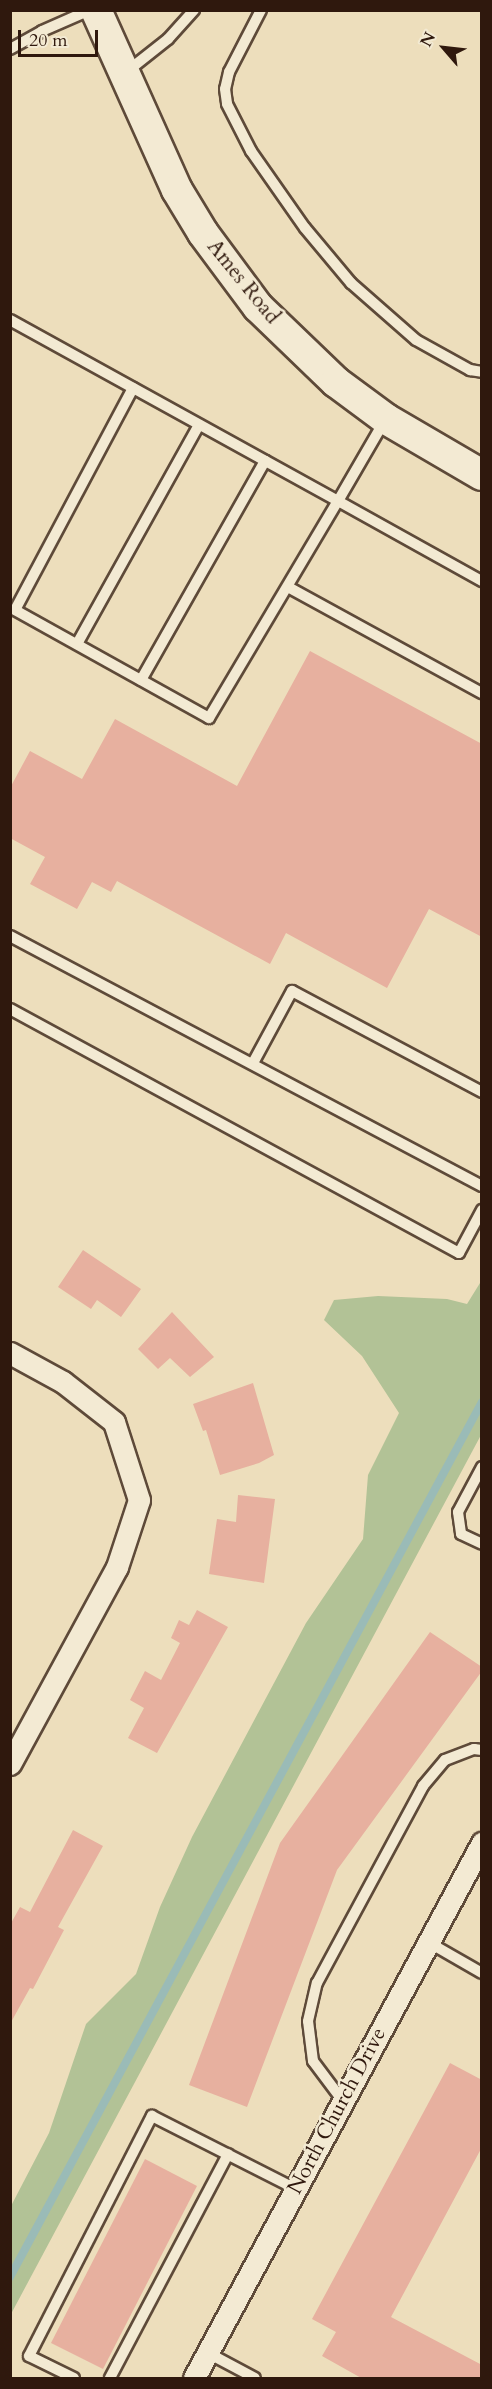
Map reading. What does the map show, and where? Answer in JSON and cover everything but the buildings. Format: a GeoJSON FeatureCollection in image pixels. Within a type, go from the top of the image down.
{"type":"FeatureCollection","features":[{"type":"Feature","properties":{"kind":"street","name":"Ames Road"},"geometry":{"type":"LineString","coordinates":[[96,10],[123,75],[177,190],[203,232],[258,307],[336,382],[386,419],[482,475]]}},
{"type":"Feature","properties":{"kind":"street"},"geometry":{"type":"LineString","coordinates":[[10,1353],[63,1382],[114,1422],[139,1500],[117,1567],[10,1764]]}},
{"type":"Feature","properties":{"kind":"street","name":"North Church Drive"},"geometry":{"type":"LineString","coordinates":[[194,2379],[482,1843]]}},
{"type":"Feature","properties":{"kind":"lane"},"geometry":{"type":"LineString","coordinates":[[10,49],[24,40],[90,10]]}},
{"type":"Feature","properties":{"kind":"lane"},"geometry":{"type":"LineString","coordinates":[[123,75],[168,39],[194,10]]}},
{"type":"Feature","properties":{"kind":"lane"},"geometry":{"type":"LineString","coordinates":[[261,10],[229,72],[225,89],[227,104],[251,151],[305,228],[351,283],[416,340],[470,370],[482,372]]}},
{"type":"Feature","properties":{"kind":"lane"},"geometry":{"type":"LineString","coordinates":[[10,320],[482,581]]}},
{"type":"Feature","properties":{"kind":"lane"},"geometry":{"type":"LineString","coordinates":[[133,388],[12,612],[77,644],[210,718],[386,419]]}},
{"type":"Feature","properties":{"kind":"lane"},"geometry":{"type":"LineString","coordinates":[[77,644],[199,425]]}},
{"type":"Feature","properties":{"kind":"lane"},"geometry":{"type":"LineString","coordinates":[[141,680],[265,461]]}},
{"type":"Feature","properties":{"kind":"lane"},"geometry":{"type":"LineString","coordinates":[[288,587],[482,693]]}},
{"type":"Feature","properties":{"kind":"lane"},"geometry":{"type":"LineString","coordinates":[[10,936],[482,1186]]}},
{"type":"Feature","properties":{"kind":"lane"},"geometry":{"type":"LineString","coordinates":[[253,1063],[292,992],[482,1092]]}},
{"type":"Feature","properties":{"kind":"lane"},"geometry":{"type":"LineString","coordinates":[[10,1009],[459,1253],[482,1210]]}},
{"type":"Feature","properties":{"kind":"lane"},"geometry":{"type":"LineString","coordinates":[[482,1467],[458,1512],[461,1534],[482,1544]]}},
{"type":"Feature","properties":{"kind":"lane"},"geometry":{"type":"LineString","coordinates":[[343,2101],[312,2061],[308,2021],[317,1983],[423,1786],[445,1760],[474,1749],[482,1750]]}},
{"type":"Feature","properties":{"kind":"lane"},"geometry":{"type":"LineString","coordinates":[[428,1942],[482,1973]]}},
{"type":"Feature","properties":{"kind":"lane"},"geometry":{"type":"LineString","coordinates":[[74,2379],[29,2356],[152,2116],[296,2189]]}},
{"type":"Feature","properties":{"kind":"lane"},"geometry":{"type":"LineString","coordinates":[[110,2379],[228,2154]]}},
{"type":"Feature","properties":{"kind":"lane"},"geometry":{"type":"LineString","coordinates":[[207,2353],[255,2379]]}},
{"type":"Feature","properties":{"kind":"green space"},"geometry":{"type":"Polygon","coordinates":[[[480,1283],[481,1435],[11,2314],[11,2206],[49,2133],[86,2024],[136,1974],[160,1907],[192,1837],[306,1623],[363,1539],[368,1475],[399,1413],[362,1356],[324,1320],[334,1300],[378,1296],[447,1299],[467,1304],[480,1283]]]}},
{"type":"Feature","properties":{"kind":"waterway"},"geometry":{"type":"LineString","coordinates":[[10,2277],[482,1402]]}}]}
